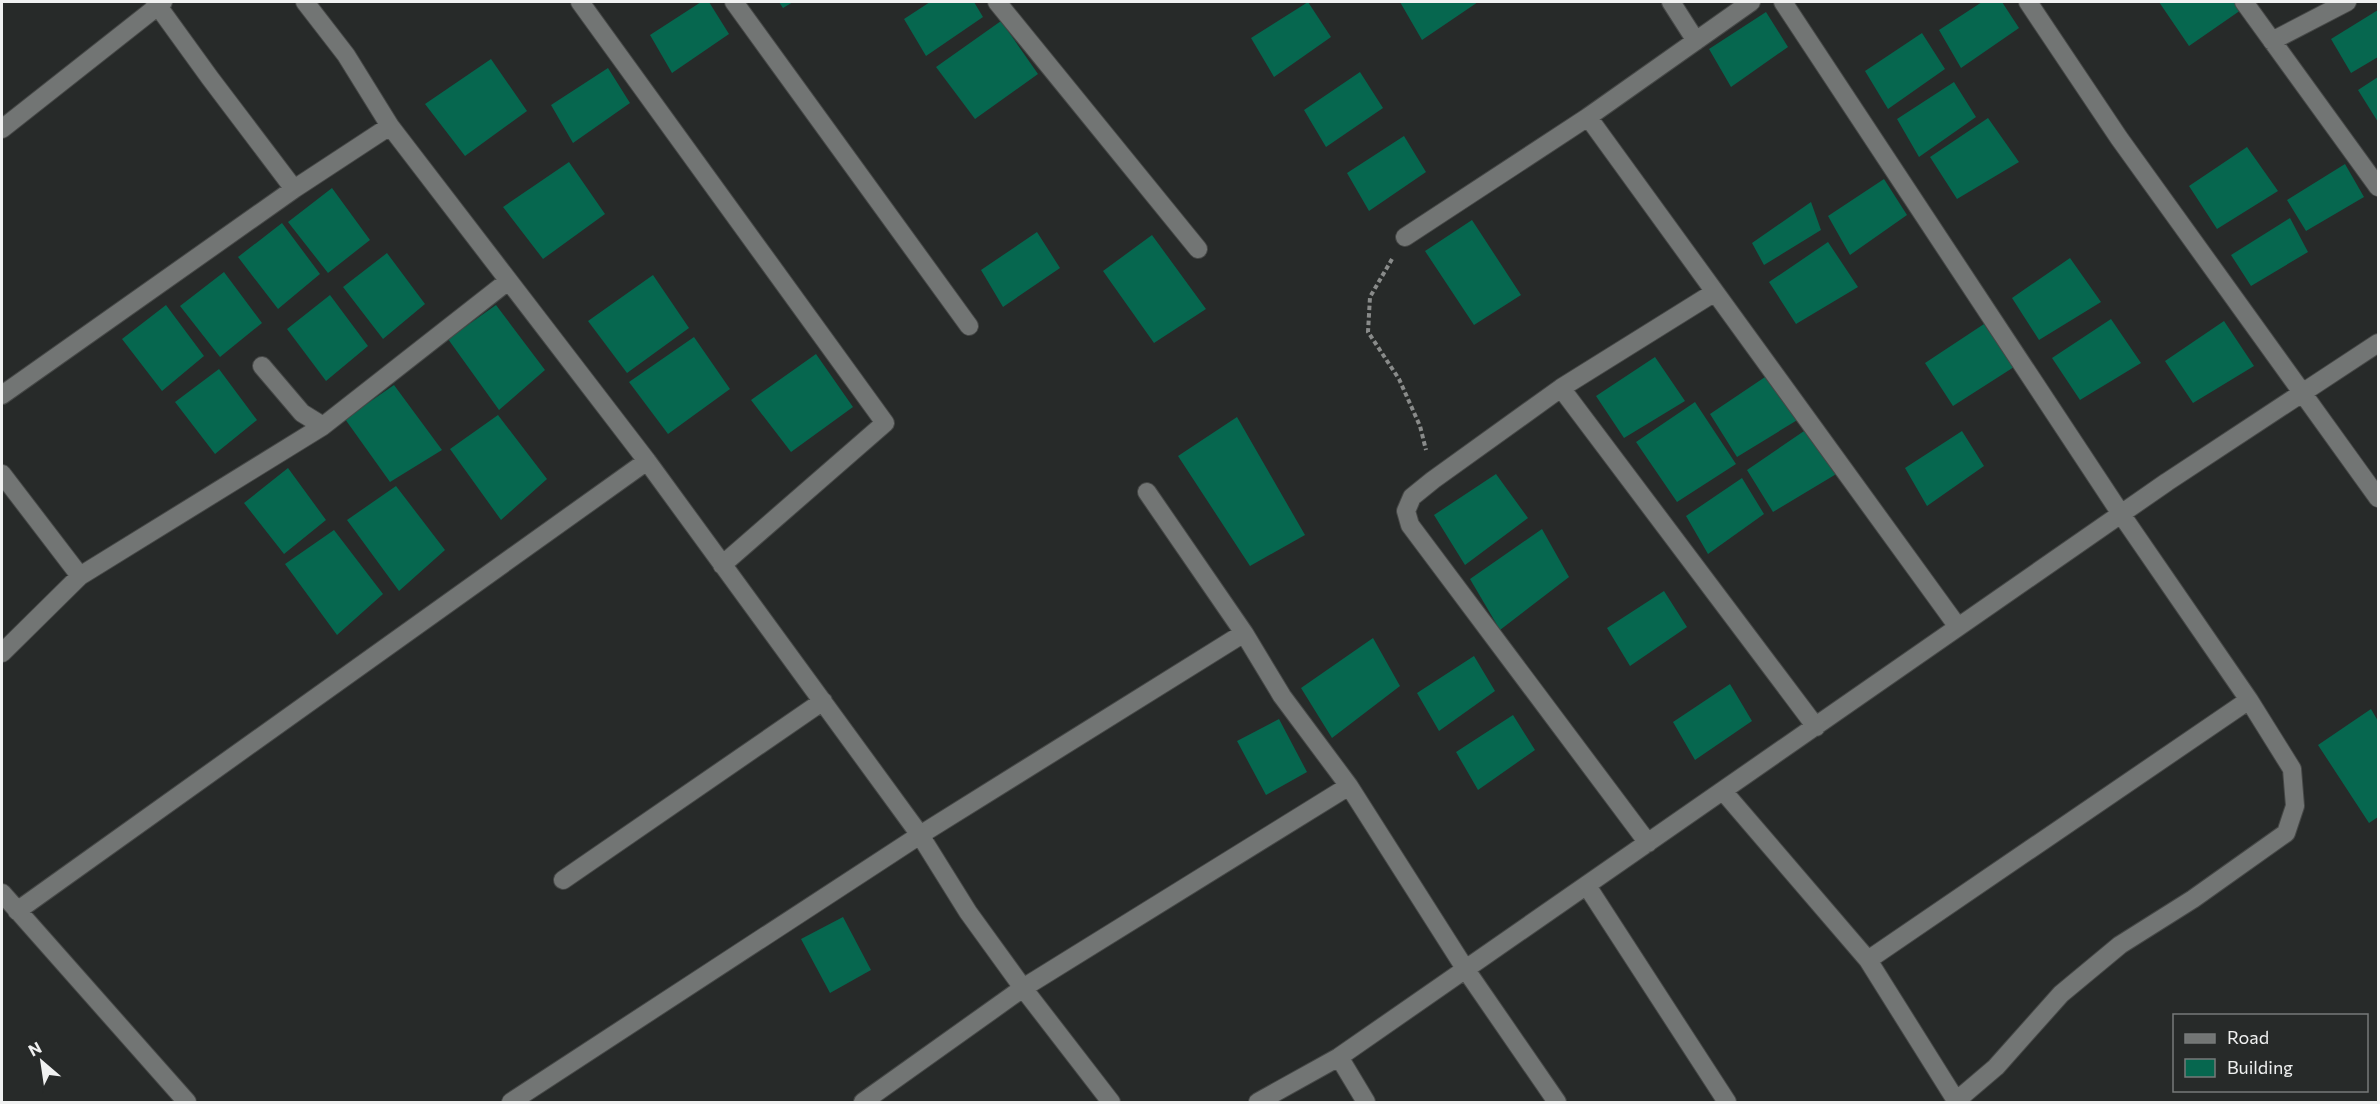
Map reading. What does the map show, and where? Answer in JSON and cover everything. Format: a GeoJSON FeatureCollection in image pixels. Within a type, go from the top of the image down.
{"type":"FeatureCollection","features":[{"type":"Feature","properties":{"kind":"street"},"geometry":{"type":"LineString","coordinates":[[305,2],[346,56],[390,126],[647,461],[920,835],[968,912],[1023,988],[1111,1102]]}},
{"type":"Feature","properties":{"kind":"street"},"geometry":{"type":"LineString","coordinates":[[580,2],[885,423],[722,566]]}},
{"type":"Feature","properties":{"kind":"street"},"geometry":{"type":"LineString","coordinates":[[734,2],[969,326]]}},
{"type":"Feature","properties":{"kind":"street"},"geometry":{"type":"LineString","coordinates":[[997,2],[1198,249]]}},
{"type":"Feature","properties":{"kind":"street"},"geometry":{"type":"LineString","coordinates":[[1671,2],[1696,41]]}},
{"type":"Feature","properties":{"kind":"street"},"geometry":{"type":"LineString","coordinates":[[1405,237],[1588,117],[1750,2]]}},
{"type":"Feature","properties":{"kind":"street"},"geometry":{"type":"LineString","coordinates":[[1723,791],[1868,960],[1956,1102],[1996,1067],[2061,994],[2120,945],[2193,899],[2286,833],[2295,807],[2292,769],[1784,2]]}},
{"type":"Feature","properties":{"kind":"street"},"geometry":{"type":"LineString","coordinates":[[2028,2],[2119,138],[2379,498]]}},
{"type":"Feature","properties":{"kind":"street"},"geometry":{"type":"LineString","coordinates":[[2244,2],[2379,187]]}},
{"type":"Feature","properties":{"kind":"street"},"geometry":{"type":"LineString","coordinates":[[2272,41],[2347,2]]}},
{"type":"Feature","properties":{"kind":"street"},"geometry":{"type":"LineString","coordinates":[[2,129],[159,3],[294,189]]}},
{"type":"Feature","properties":{"kind":"street"},"geometry":{"type":"LineString","coordinates":[[1588,117],[1958,627]]}},
{"type":"Feature","properties":{"kind":"street"},"geometry":{"type":"LineString","coordinates":[[2,395],[294,189],[390,126]]}},
{"type":"Feature","properties":{"kind":"street"},"geometry":{"type":"LineString","coordinates":[[2,653],[80,576],[322,426],[508,281]]}},
{"type":"Feature","properties":{"kind":"street"},"geometry":{"type":"LineString","coordinates":[[1648,843],[1410,525],[1406,511],[1412,496],[1562,388],[1714,292]]}},
{"type":"Feature","properties":{"kind":"street"},"geometry":{"type":"LineString","coordinates":[[1258,1102],[1339,1057],[2121,514],[2379,343]]}},
{"type":"Feature","properties":{"kind":"street"},"geometry":{"type":"LineString","coordinates":[[262,366],[302,413],[322,426]]}},
{"type":"Feature","properties":{"kind":"street"},"geometry":{"type":"LineString","coordinates":[[1562,388],[1815,727]]}},
{"type":"Feature","properties":{"kind":"street"},"geometry":{"type":"LineString","coordinates":[[17,910],[647,461]]}},
{"type":"Feature","properties":{"kind":"street"},"geometry":{"type":"LineString","coordinates":[[2,474],[80,576]]}},
{"type":"Feature","properties":{"kind":"street"},"geometry":{"type":"LineString","coordinates":[[1147,492],[1244,633],[1282,696],[1349,786],[1466,970],[1557,1102]]}},
{"type":"Feature","properties":{"kind":"street"},"geometry":{"type":"LineString","coordinates":[[511,1102],[920,835],[1244,633]]}},
{"type":"Feature","properties":{"kind":"street"},"geometry":{"type":"LineString","coordinates":[[1868,960],[2248,700]]}},
{"type":"Feature","properties":{"kind":"street"},"geometry":{"type":"LineString","coordinates":[[563,880],[823,701]]}},
{"type":"Feature","properties":{"kind":"street"},"geometry":{"type":"LineString","coordinates":[[863,1102],[1023,988],[1349,786]]}},
{"type":"Feature","properties":{"kind":"street"},"geometry":{"type":"LineString","coordinates":[[1587,886],[1727,1102]]}},
{"type":"Feature","properties":{"kind":"street"},"geometry":{"type":"LineString","coordinates":[[2,893],[186,1102]]}},
{"type":"Feature","properties":{"kind":"street"},"geometry":{"type":"LineString","coordinates":[[1339,1057],[1366,1102]]}},
{"type":"Feature","properties":{"kind":"path"},"geometry":{"type":"LineString","coordinates":[[1405,237],[1370,297],[1368,333],[1400,379],[1416,417],[1433,480]]}},
{"type":"Feature","properties":{"kind":"building"},"geometry":{"type":"Polygon","coordinates":[[[701,2],[709,2],[729,34],[672,73],[650,35],[701,2]]]}},
{"type":"Feature","properties":{"kind":"building"},"geometry":{"type":"Polygon","coordinates":[[[779,2],[793,2],[783,8],[779,2]]]}},
{"type":"Feature","properties":{"kind":"building"},"geometry":{"type":"Polygon","coordinates":[[[930,2],[974,2],[983,17],[926,56],[904,19],[930,2]]]}},
{"type":"Feature","properties":{"kind":"building"},"geometry":{"type":"Polygon","coordinates":[[[1308,2],[1331,37],[1274,77],[1251,38],[1308,2]]]}},
{"type":"Feature","properties":{"kind":"building"},"geometry":{"type":"Polygon","coordinates":[[[1400,2],[1478,2],[1422,40],[1400,2]]]}},
{"type":"Feature","properties":{"kind":"building"},"geometry":{"type":"Polygon","coordinates":[[[1982,2],[2002,2],[2019,28],[1961,68],[1939,30],[1982,2]]]}},
{"type":"Feature","properties":{"kind":"building"},"geometry":{"type":"Polygon","coordinates":[[[2159,2],[2235,2],[2241,10],[2189,46],[2159,2]]]}},
{"type":"Feature","properties":{"kind":"building"},"geometry":{"type":"Polygon","coordinates":[[[2378,10],[2378,57],[2351,73],[2331,39],[2378,10]]]}},
{"type":"Feature","properties":{"kind":"building"},"geometry":{"type":"Polygon","coordinates":[[[1766,12],[1788,47],[1731,87],[1709,49],[1766,12]]]}},
{"type":"Feature","properties":{"kind":"building"},"geometry":{"type":"Polygon","coordinates":[[[1001,21],[1038,74],[975,119],[936,67],[1001,21]]]}},
{"type":"Feature","properties":{"kind":"building"},"geometry":{"type":"Polygon","coordinates":[[[1922,33],[1945,69],[1888,109],[1865,71],[1922,33]]]}},
{"type":"Feature","properties":{"kind":"building"},"geometry":{"type":"Polygon","coordinates":[[[491,59],[527,111],[465,156],[425,104],[491,59]]]}},
{"type":"Feature","properties":{"kind":"building"},"geometry":{"type":"Polygon","coordinates":[[[608,68],[630,103],[573,143],[551,105],[608,68]]]}},
{"type":"Feature","properties":{"kind":"building"},"geometry":{"type":"Polygon","coordinates":[[[1360,72],[1383,108],[1326,147],[1304,110],[1360,72]]]}},
{"type":"Feature","properties":{"kind":"building"},"geometry":{"type":"Polygon","coordinates":[[[2378,77],[2378,122],[2358,90],[2378,77]]]}},
{"type":"Feature","properties":{"kind":"building"},"geometry":{"type":"Polygon","coordinates":[[[1954,82],[1976,117],[1919,157],[1897,119],[1954,82]]]}},
{"type":"Feature","properties":{"kind":"building"},"geometry":{"type":"Polygon","coordinates":[[[1988,118],[2019,162],[1957,199],[1930,157],[1988,118]]]}},
{"type":"Feature","properties":{"kind":"building"},"geometry":{"type":"Polygon","coordinates":[[[1404,136],[1426,172],[1369,211],[1347,173],[1404,136]]]}},
{"type":"Feature","properties":{"kind":"building"},"geometry":{"type":"Polygon","coordinates":[[[2247,147],[2278,191],[2217,229],[2189,186],[2247,147]]]}},
{"type":"Feature","properties":{"kind":"building"},"geometry":{"type":"Polygon","coordinates":[[[569,162],[605,214],[543,259],[503,207],[569,162]]]}},
{"type":"Feature","properties":{"kind":"building"},"geometry":{"type":"Polygon","coordinates":[[[2345,164],[2364,197],[2306,231],[2287,200],[2345,164]]]}},
{"type":"Feature","properties":{"kind":"building"},"geometry":{"type":"Polygon","coordinates":[[[1884,179],[1907,215],[1850,255],[1828,216],[1884,179]]]}},
{"type":"Feature","properties":{"kind":"building"},"geometry":{"type":"Polygon","coordinates":[[[332,188],[370,240],[328,273],[288,222],[332,188]]]}},
{"type":"Feature","properties":{"kind":"building"},"geometry":{"type":"Polygon","coordinates":[[[1811,202],[1821,230],[1764,265],[1752,243],[1811,202]]]}},
{"type":"Feature","properties":{"kind":"building"},"geometry":{"type":"Polygon","coordinates":[[[2290,218],[2308,252],[2251,286],[2231,255],[2290,218]]]}},
{"type":"Feature","properties":{"kind":"building"},"geometry":{"type":"Polygon","coordinates":[[[1472,220],[1521,295],[1474,325],[1425,251],[1472,220]]]}},
{"type":"Feature","properties":{"kind":"building"},"geometry":{"type":"Polygon","coordinates":[[[282,223],[320,274],[278,309],[238,257],[282,223]]]}},
{"type":"Feature","properties":{"kind":"building"},"geometry":{"type":"Polygon","coordinates":[[[1037,232],[1060,268],[1003,307],[981,270],[1037,232]]]}},
{"type":"Feature","properties":{"kind":"building"},"geometry":{"type":"Polygon","coordinates":[[[1152,235],[1206,309],[1154,343],[1103,271],[1152,235]]]}},
{"type":"Feature","properties":{"kind":"building"},"geometry":{"type":"Polygon","coordinates":[[[1828,242],[1858,287],[1796,324],[1769,282],[1828,242]]]}},
{"type":"Feature","properties":{"kind":"building"},"geometry":{"type":"Polygon","coordinates":[[[387,253],[425,304],[383,339],[343,287],[387,253]]]}},
{"type":"Feature","properties":{"kind":"building"},"geometry":{"type":"Polygon","coordinates":[[[2070,258],[2101,302],[2039,340],[2012,298],[2070,258]]]}},
{"type":"Feature","properties":{"kind":"building"},"geometry":{"type":"Polygon","coordinates":[[[224,272],[262,323],[220,357],[180,306],[224,272]]]}},
{"type":"Feature","properties":{"kind":"building"},"geometry":{"type":"Polygon","coordinates":[[[653,275],[689,328],[627,373],[588,321],[653,275]]]}},
{"type":"Feature","properties":{"kind":"building"},"geometry":{"type":"Polygon","coordinates":[[[330,295],[368,346],[326,381],[287,329],[330,295]]]}},
{"type":"Feature","properties":{"kind":"building"},"geometry":{"type":"Polygon","coordinates":[[[166,305],[204,356],[162,391],[122,339],[166,305]]]}},
{"type":"Feature","properties":{"kind":"building"},"geometry":{"type":"Polygon","coordinates":[[[496,305],[545,370],[499,410],[448,339],[496,305]]]}},
{"type":"Feature","properties":{"kind":"building"},"geometry":{"type":"Polygon","coordinates":[[[2111,319],[2141,363],[2080,400],[2052,358],[2111,319]]]}},
{"type":"Feature","properties":{"kind":"building"},"geometry":{"type":"Polygon","coordinates":[[[2224,321],[2254,366],[2193,403],[2165,361],[2224,321]]]}},
{"type":"Feature","properties":{"kind":"building"},"geometry":{"type":"Polygon","coordinates":[[[1984,324],[2014,367],[1953,406],[1925,363],[1984,324]]]}},
{"type":"Feature","properties":{"kind":"building"},"geometry":{"type":"Polygon","coordinates":[[[694,337],[730,389],[668,434],[629,382],[694,337]]]}},
{"type":"Feature","properties":{"kind":"building"},"geometry":{"type":"Polygon","coordinates":[[[816,354],[853,407],[791,452],[751,400],[816,354]]]}},
{"type":"Feature","properties":{"kind":"building"},"geometry":{"type":"Polygon","coordinates":[[[1655,357],[1685,401],[1624,438],[1596,396],[1655,357]]]}},
{"type":"Feature","properties":{"kind":"building"},"geometry":{"type":"Polygon","coordinates":[[[219,369],[257,420],[215,454],[175,402],[219,369]]]}},
{"type":"Feature","properties":{"kind":"building"},"geometry":{"type":"Polygon","coordinates":[[[1768,375],[1799,419],[1737,457],[1710,414],[1768,375]]]}},
{"type":"Feature","properties":{"kind":"building"},"geometry":{"type":"Polygon","coordinates":[[[394,385],[442,450],[390,482],[345,419],[394,385]]]}},
{"type":"Feature","properties":{"kind":"building"},"geometry":{"type":"Polygon","coordinates":[[[1695,402],[1736,464],[1677,502],[1636,442],[1695,402]]]}},
{"type":"Feature","properties":{"kind":"building"},"geometry":{"type":"Polygon","coordinates":[[[498,415],[547,479],[501,520],[450,449],[498,415]]]}},
{"type":"Feature","properties":{"kind":"building"},"geometry":{"type":"Polygon","coordinates":[[[1237,417],[1305,535],[1250,566],[1178,456],[1237,417]]]}},
{"type":"Feature","properties":{"kind":"building"},"geometry":{"type":"Polygon","coordinates":[[[1807,429],[1838,473],[1773,512],[1747,470],[1807,429]]]}},
{"type":"Feature","properties":{"kind":"building"},"geometry":{"type":"Polygon","coordinates":[[[1962,431],[1984,466],[1927,506],[1905,468],[1962,431]]]}},
{"type":"Feature","properties":{"kind":"building"},"geometry":{"type":"Polygon","coordinates":[[[288,468],[326,520],[284,554],[244,503],[288,468]]]}},
{"type":"Feature","properties":{"kind":"building"},"geometry":{"type":"Polygon","coordinates":[[[1496,474],[1528,518],[1465,565],[1434,515],[1496,474]]]}},
{"type":"Feature","properties":{"kind":"building"},"geometry":{"type":"Polygon","coordinates":[[[1742,478],[1764,514],[1708,554],[1686,516],[1742,478]]]}},
{"type":"Feature","properties":{"kind":"building"},"geometry":{"type":"Polygon","coordinates":[[[396,486],[445,550],[399,591],[347,520],[396,486]]]}},
{"type":"Feature","properties":{"kind":"building"},"geometry":{"type":"Polygon","coordinates":[[[1542,529],[1569,577],[1500,630],[1470,579],[1542,529]]]}},
{"type":"Feature","properties":{"kind":"building"},"geometry":{"type":"Polygon","coordinates":[[[334,530],[383,594],[337,635],[285,564],[334,530]]]}},
{"type":"Feature","properties":{"kind":"building"},"geometry":{"type":"Polygon","coordinates":[[[1664,591],[1687,627],[1630,666],[1607,628],[1664,591]]]}},
{"type":"Feature","properties":{"kind":"building"},"geometry":{"type":"Polygon","coordinates":[[[1373,638],[1400,686],[1332,738],[1301,688],[1373,638]]]}},
{"type":"Feature","properties":{"kind":"building"},"geometry":{"type":"Polygon","coordinates":[[[1474,656],[1495,691],[1439,731],[1417,693],[1474,656]]]}},
{"type":"Feature","properties":{"kind":"building"},"geometry":{"type":"Polygon","coordinates":[[[1730,684],[1752,721],[1695,760],[1673,722],[1730,684]]]}},
{"type":"Feature","properties":{"kind":"building"},"geometry":{"type":"Polygon","coordinates":[[[2371,709],[2378,721],[2378,817],[2369,823],[2318,745],[2371,709]]]}},
{"type":"Feature","properties":{"kind":"building"},"geometry":{"type":"Polygon","coordinates":[[[1513,715],[1535,750],[1478,790],[1456,752],[1513,715]]]}},
{"type":"Feature","properties":{"kind":"building"},"geometry":{"type":"Polygon","coordinates":[[[1279,719],[1307,772],[1266,795],[1237,741],[1279,719]]]}},
{"type":"Feature","properties":{"kind":"building"},"geometry":{"type":"Polygon","coordinates":[[[843,917],[871,970],[830,993],[801,939],[843,917]]]}}]}
